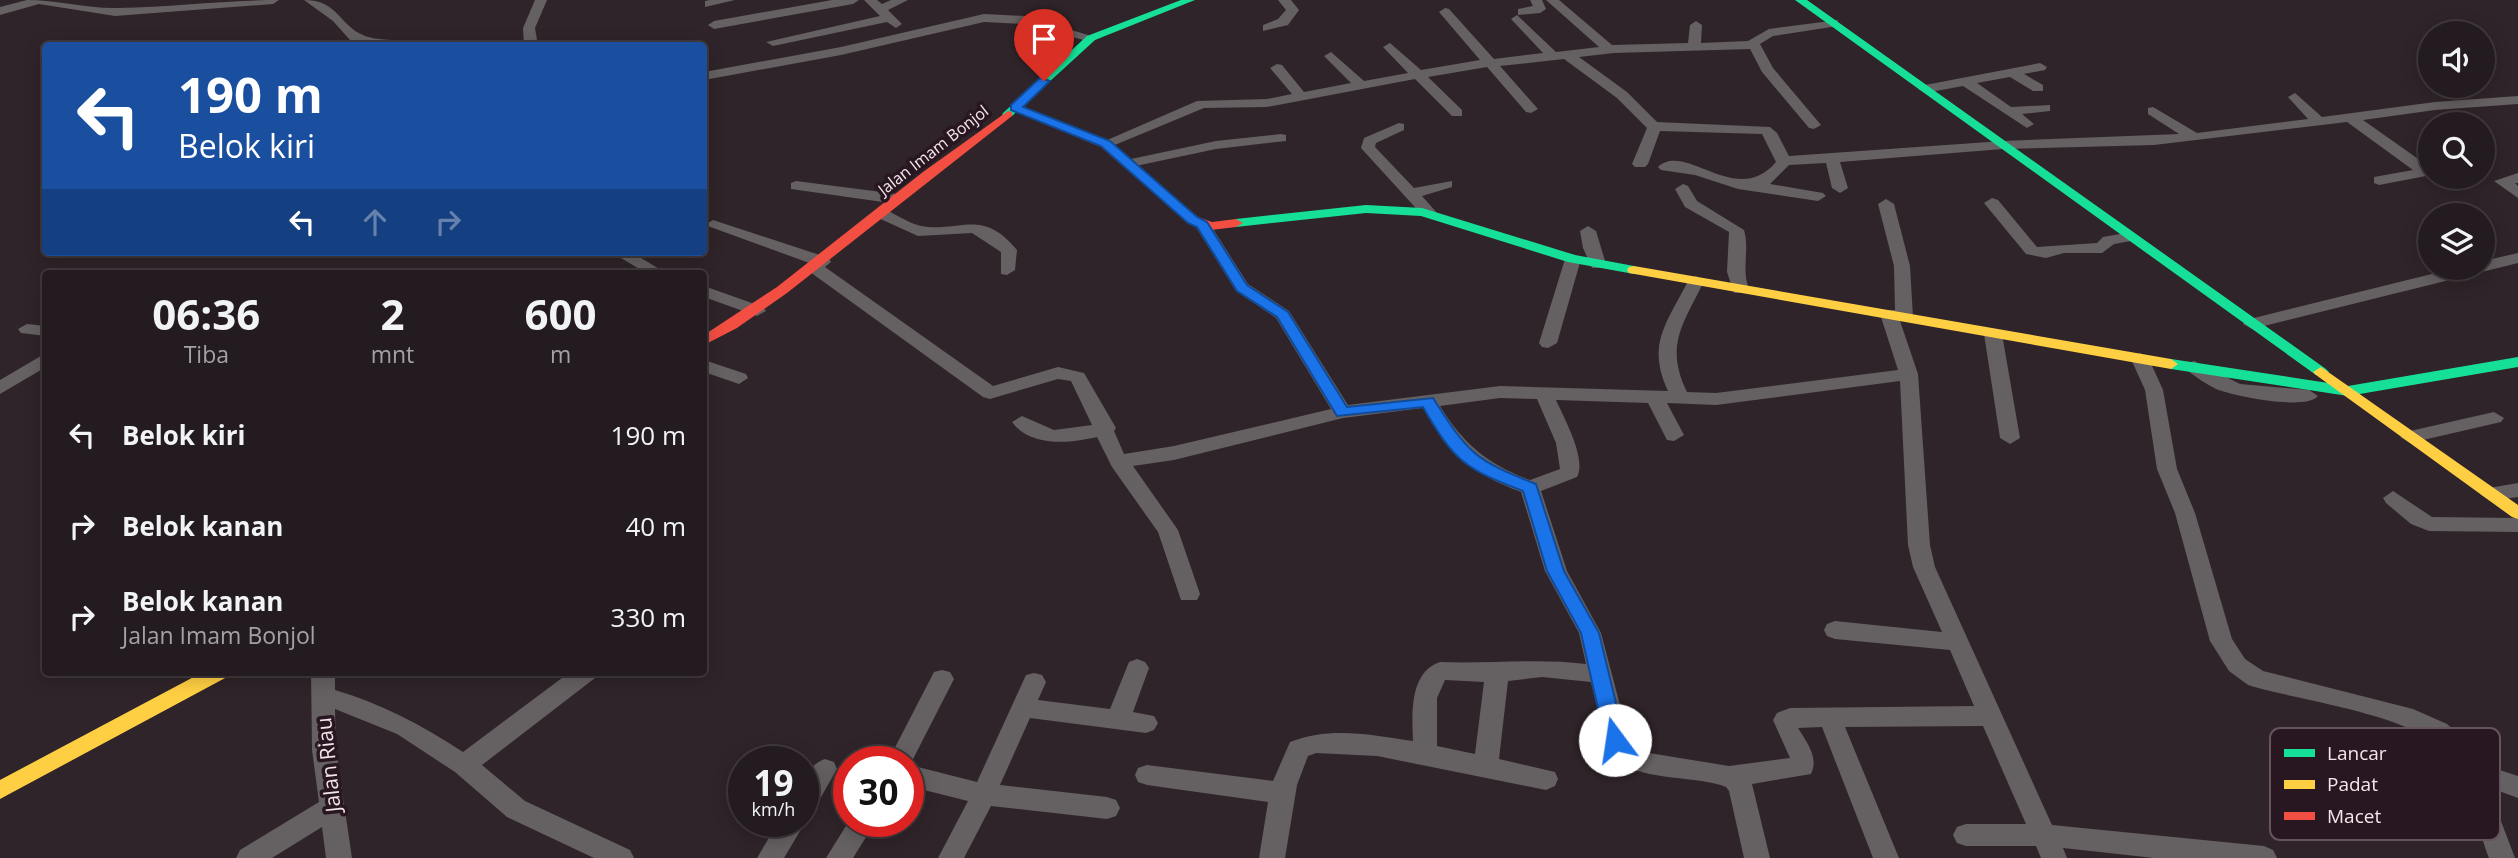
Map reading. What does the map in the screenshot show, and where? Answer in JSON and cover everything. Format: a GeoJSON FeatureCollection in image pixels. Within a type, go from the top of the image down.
{"type":"FeatureCollection","features":[{"type":"Feature","properties":{"kind":"main road","name":"Jalan Imam Bonjol"},"geometry":{"type":"LineString","coordinates":[[707,339],[757,311],[820,265],[897,199],[1016,108],[1091,38],[1190,0]]}},
{"type":"Feature","properties":{"kind":"main road"},"geometry":{"type":"LineString","coordinates":[[1800,0],[2518,513]]}},
{"type":"Feature","properties":{"kind":"main road"},"geometry":{"type":"LineString","coordinates":[[1016,108],[1105,144],[1131,163],[1193,220],[1202,224],[1220,226],[1382,208],[1429,213],[1573,259],[1598,264],[2140,359],[2348,391],[2518,362]]}},
{"type":"Feature","properties":{"kind":"main road"},"geometry":{"type":"LineString","coordinates":[[0,790],[213,676]]}},
{"type":"Feature","properties":{"kind":"street"},"geometry":{"type":"LineString","coordinates":[[76,6],[99,0]]}},
{"type":"Feature","properties":{"kind":"street"},"geometry":{"type":"LineString","coordinates":[[0,11],[36,1],[115,12],[273,0]]}},
{"type":"Feature","properties":{"kind":"street"},"geometry":{"type":"LineString","coordinates":[[310,0],[337,18],[355,37],[371,42]]}},
{"type":"Feature","properties":{"kind":"street"},"geometry":{"type":"LineString","coordinates":[[530,42],[528,28],[541,0]]}},
{"type":"Feature","properties":{"kind":"street"},"geometry":{"type":"LineString","coordinates":[[709,4],[729,0]]}},
{"type":"Feature","properties":{"kind":"street"},"geometry":{"type":"LineString","coordinates":[[714,26],[853,0]]}},
{"type":"Feature","properties":{"kind":"street"},"geometry":{"type":"LineString","coordinates":[[773,42],[902,0]]}},
{"type":"Feature","properties":{"kind":"street"},"geometry":{"type":"LineString","coordinates":[[1268,28],[1283,22],[1293,10],[1284,0]]}},
{"type":"Feature","properties":{"kind":"street"},"geometry":{"type":"LineString","coordinates":[[1536,0],[1540,9],[1519,16],[1560,55],[1622,94],[1655,127],[1765,130],[1770,133],[1781,159],[1785,161],[2003,145],[2193,137],[2320,123],[2435,106],[2518,100]]}},
{"type":"Feature","properties":{"kind":"street"},"geometry":{"type":"LineString","coordinates":[[1552,0],[1611,49]]}},
{"type":"Feature","properties":{"kind":"street"},"geometry":{"type":"LineString","coordinates":[[880,9],[907,34]]}},
{"type":"Feature","properties":{"kind":"street"},"geometry":{"type":"LineString","coordinates":[[1445,12],[1531,109]]}},
{"type":"Feature","properties":{"kind":"street"},"geometry":{"type":"LineString","coordinates":[[707,75],[828,54],[963,21],[1007,18],[1091,38]]}},
{"type":"Feature","properties":{"kind":"street"},"geometry":{"type":"LineString","coordinates":[[1814,125],[1767,69],[1754,45],[1755,40],[1769,33],[1833,23]]}},
{"type":"Feature","properties":{"kind":"street"},"geometry":{"type":"LineString","coordinates":[[1695,48],[1696,25]]}},
{"type":"Feature","properties":{"kind":"street"},"geometry":{"type":"LineString","coordinates":[[1105,144],[1189,107],[1302,98],[1492,62],[1611,49],[1754,45]]}},
{"type":"Feature","properties":{"kind":"street"},"geometry":{"type":"LineString","coordinates":[[1390,47],[1457,113]]}},
{"type":"Feature","properties":{"kind":"street"},"geometry":{"type":"LineString","coordinates":[[1331,56],[1362,86]]}},
{"type":"Feature","properties":{"kind":"street"},"geometry":{"type":"LineString","coordinates":[[1925,89],[2040,67]]}},
{"type":"Feature","properties":{"kind":"street"},"geometry":{"type":"LineString","coordinates":[[1277,68],[1302,98]]}},
{"type":"Feature","properties":{"kind":"street"},"geometry":{"type":"LineString","coordinates":[[2013,72],[2038,88]]}},
{"type":"Feature","properties":{"kind":"street"},"geometry":{"type":"LineString","coordinates":[[1966,82],[2027,124]]}},
{"type":"Feature","properties":{"kind":"street"},"geometry":{"type":"LineString","coordinates":[[1225,90],[1234,103]]}},
{"type":"Feature","properties":{"kind":"street"},"geometry":{"type":"LineString","coordinates":[[2295,97],[2320,123]]}},
{"type":"Feature","properties":{"kind":"street"},"geometry":{"type":"LineString","coordinates":[[2008,111],[2045,108]]}},
{"type":"Feature","properties":{"kind":"street"},"geometry":{"type":"LineString","coordinates":[[2153,111],[2193,137]]}},
{"type":"Feature","properties":{"kind":"street"},"geometry":{"type":"LineString","coordinates":[[2350,118],[2426,172],[2379,180]]}},
{"type":"Feature","properties":{"kind":"street"},"geometry":{"type":"LineString","coordinates":[[1399,127],[1376,136],[1367,145],[1429,213]]}},
{"type":"Feature","properties":{"kind":"street"},"geometry":{"type":"LineString","coordinates":[[1640,164],[1649,135],[1655,127]]}},
{"type":"Feature","properties":{"kind":"street"},"geometry":{"type":"LineString","coordinates":[[1131,163],[1216,145],[1281,138]]}},
{"type":"Feature","properties":{"kind":"street"},"geometry":{"type":"LineString","coordinates":[[1832,158],[1840,188]]}},
{"type":"Feature","properties":{"kind":"street"},"geometry":{"type":"LineString","coordinates":[[1756,186],[1773,176],[1785,161]]}},
{"type":"Feature","properties":{"kind":"street"},"geometry":{"type":"LineString","coordinates":[[1666,167],[1702,172],[1725,182],[1818,196]]}},
{"type":"Feature","properties":{"kind":"street"},"geometry":{"type":"LineString","coordinates":[[2518,178],[2502,181],[2518,193]]}},
{"type":"Feature","properties":{"kind":"street"},"geometry":{"type":"LineString","coordinates":[[1412,194],[1447,184]]}},
{"type":"Feature","properties":{"kind":"street"},"geometry":{"type":"LineString","coordinates":[[796,186],[897,199]]}},
{"type":"Feature","properties":{"kind":"street"},"geometry":{"type":"LineString","coordinates":[[1683,189],[1691,204],[1736,230],[1739,242],[1733,275],[1740,289]]}},
{"type":"Feature","properties":{"kind":"street"},"geometry":{"type":"LineString","coordinates":[[1992,202],[2037,254],[2063,248],[2102,248],[2109,240],[2131,237]]}},
{"type":"Feature","properties":{"kind":"street"},"geometry":{"type":"LineString","coordinates":[[1886,204],[1902,266],[1897,316],[1909,374],[1919,545],[1924,567],[2049,846]]}},
{"type":"Feature","properties":{"kind":"street"},"geometry":{"type":"LineString","coordinates":[[880,214],[918,231],[964,227],[985,232],[1009,250],[1007,270]]}},
{"type":"Feature","properties":{"kind":"street"},"geometry":{"type":"LineString","coordinates":[[1202,224],[1242,288],[1283,315],[1343,412]]}},
{"type":"Feature","properties":{"kind":"street"},"geometry":{"type":"LineString","coordinates":[[713,225],[820,265],[990,393],[1058,373],[1072,374],[1080,380],[1105,428],[1108,444],[1168,530],[1189,594]]}},
{"type":"Feature","properties":{"kind":"street"},"geometry":{"type":"LineString","coordinates":[[1588,232],[1598,264]]}},
{"type":"Feature","properties":{"kind":"street"},"geometry":{"type":"LineString","coordinates":[[626,256],[652,270]]}},
{"type":"Feature","properties":{"kind":"street"},"geometry":{"type":"LineString","coordinates":[[2495,263],[2518,258]]}},
{"type":"Feature","properties":{"kind":"street"},"geometry":{"type":"LineString","coordinates":[[1548,343],[1573,259]]}},
{"type":"Feature","properties":{"kind":"street"},"geometry":{"type":"LineString","coordinates":[[2252,324],[2427,280]]}},
{"type":"Feature","properties":{"kind":"street"},"geometry":{"type":"LineString","coordinates":[[1681,400],[1668,367],[1665,342],[1696,281]]}},
{"type":"Feature","properties":{"kind":"street"},"geometry":{"type":"LineString","coordinates":[[707,292],[757,311]]}},
{"type":"Feature","properties":{"kind":"street"},"geometry":{"type":"LineString","coordinates":[[26,329],[42,331]]}},
{"type":"Feature","properties":{"kind":"street"},"geometry":{"type":"LineString","coordinates":[[1993,334],[2010,438]]}},
{"type":"Feature","properties":{"kind":"street"},"geometry":{"type":"LineString","coordinates":[[2140,359],[2154,390],[2167,469],[2185,513],[2221,641],[2231,657],[2256,677],[2404,716],[2433,728]]}},
{"type":"Feature","properties":{"kind":"street"},"geometry":{"type":"LineString","coordinates":[[0,388],[42,361]]}},
{"type":"Feature","properties":{"kind":"street"},"geometry":{"type":"LineString","coordinates":[[707,367],[739,378]]}},
{"type":"Feature","properties":{"kind":"street"},"geometry":{"type":"LineString","coordinates":[[2193,367],[2214,383],[2232,390],[2309,396]]}},
{"type":"Feature","properties":{"kind":"street"},"geometry":{"type":"LineString","coordinates":[[1119,462],[1174,453],[1343,412],[1500,392],[1681,400],[1756,395],[1909,374]]}},
{"type":"Feature","properties":{"kind":"street"},"geometry":{"type":"LineString","coordinates":[[1427,401],[1452,443],[1468,457],[1484,470],[1530,488],[1570,472],[1571,462],[1566,443],[1544,393]]}},
{"type":"Feature","properties":{"kind":"street"},"geometry":{"type":"LineString","coordinates":[[1656,399],[1674,435]]}},
{"type":"Feature","properties":{"kind":"street"},"geometry":{"type":"LineString","coordinates":[[2410,437],[2494,418]]}},
{"type":"Feature","properties":{"kind":"street"},"geometry":{"type":"LineString","coordinates":[[1022,422],[1042,435],[1058,439],[1105,428]]}},
{"type":"Feature","properties":{"kind":"street"},"geometry":{"type":"LineString","coordinates":[[1530,488],[1556,571],[1590,633],[1615,740],[1626,755],[1656,766],[1732,776],[1802,766],[1804,761],[1784,726],[1785,720],[1829,716],[1989,716]]}},
{"type":"Feature","properties":{"kind":"street"},"geometry":{"type":"LineString","coordinates":[[2490,494],[2518,490]]}},
{"type":"Feature","properties":{"kind":"street"},"geometry":{"type":"LineString","coordinates":[[2393,498],[2418,519],[2430,524],[2518,525]]}},
{"type":"Feature","properties":{"kind":"street"},"geometry":{"type":"LineString","coordinates":[[1835,629],[1957,642]]}},
{"type":"Feature","properties":{"kind":"street"},"geometry":{"type":"LineString","coordinates":[[1118,719],[1137,668]]}},
{"type":"Feature","properties":{"kind":"street"},"geometry":{"type":"LineString","coordinates":[[1424,754],[1426,694],[1432,678],[1440,671],[1497,673],[1542,668],[1598,674]]}},
{"type":"Feature","properties":{"kind":"street"},"geometry":{"type":"LineString","coordinates":[[1486,768],[1497,673]]}},
{"type":"Feature","properties":{"kind":"street"},"geometry":{"type":"LineString","coordinates":[[464,765],[582,676]]}},
{"type":"Feature","properties":{"kind":"street"},"geometry":{"type":"LineString","coordinates":[[908,746],[943,679]]}},
{"type":"Feature","properties":{"kind":"street"},"geometry":{"type":"LineString","coordinates":[[951,858],[984,794],[1034,682]]}},
{"type":"Feature","properties":{"kind":"street"},"geometry":{"type":"LineString","coordinates":[[322,683],[405,727],[464,765],[516,809],[585,852],[621,858]]}},
{"type":"Feature","properties":{"kind":"street","name":"Jalan Riau"},"geometry":{"type":"LineString","coordinates":[[322,683],[331,808],[339,858]]}},
{"type":"Feature","properties":{"kind":"street"},"geometry":{"type":"LineString","coordinates":[[1023,708],[1146,723]]}},
{"type":"Feature","properties":{"kind":"street"},"geometry":{"type":"LineString","coordinates":[[1829,716],[1886,858]]}},
{"type":"Feature","properties":{"kind":"street"},"geometry":{"type":"LineString","coordinates":[[1272,858],[1282,793],[1294,756],[1305,744],[1343,741],[1424,754],[1546,779]]}},
{"type":"Feature","properties":{"kind":"street"},"geometry":{"type":"LineString","coordinates":[[819,779],[825,769]]}},
{"type":"Feature","properties":{"kind":"street"},"geometry":{"type":"LineString","coordinates":[[1147,775],[1282,793]]}},
{"type":"Feature","properties":{"kind":"street"},"geometry":{"type":"LineString","coordinates":[[1732,776],[1741,787],[1757,858]]}},
{"type":"Feature","properties":{"kind":"street"},"geometry":{"type":"LineString","coordinates":[[924,779],[984,794],[1107,808]]}},
{"type":"Feature","properties":{"kind":"street"},"geometry":{"type":"LineString","coordinates":[[2500,781],[2518,787]]}},
{"type":"Feature","properties":{"kind":"street"},"geometry":{"type":"LineString","coordinates":[[249,858],[331,808]]}},
{"type":"Feature","properties":{"kind":"street"},"geometry":{"type":"LineString","coordinates":[[1966,835],[2049,846],[2264,858]]}},
{"type":"Feature","properties":{"kind":"street"},"geometry":{"type":"LineString","coordinates":[[770,858],[783,837]]}},
{"type":"Feature","properties":{"kind":"street"},"geometry":{"type":"LineString","coordinates":[[839,858],[853,837]]}},
{"type":"Feature","properties":{"kind":"street"},"geometry":{"type":"LineString","coordinates":[[2495,840],[2502,858]]}},
{"type":"Feature","properties":{"kind":"traffic: fast"},"geometry":{"type":"LineString","coordinates":[[1008,114],[1091,38],[1190,0]]}},
{"type":"Feature","properties":{"kind":"traffic: fast"},"geometry":{"type":"LineString","coordinates":[[1800,0],[2321,372]]}},
{"type":"Feature","properties":{"kind":"traffic: fast"},"geometry":{"type":"LineString","coordinates":[[1236,223],[1366,209],[1422,212],[1573,259],[1634,270]]}},
{"type":"Feature","properties":{"kind":"traffic: fast"},"geometry":{"type":"LineString","coordinates":[[2171,364],[2348,391],[2518,362]]}},
{"type":"Feature","properties":{"kind":"traffic: slow"},"geometry":{"type":"LineString","coordinates":[[1634,270],[2171,364]]}},
{"type":"Feature","properties":{"kind":"traffic: slow"},"geometry":{"type":"LineString","coordinates":[[2321,372],[2518,513]]}},
{"type":"Feature","properties":{"kind":"traffic: slow"},"geometry":{"type":"LineString","coordinates":[[0,790],[213,676]]}},
{"type":"Feature","properties":{"kind":"traffic: jam"},"geometry":{"type":"LineString","coordinates":[[1016,108],[1105,144],[1193,220],[1211,226],[1236,223]]}},
{"type":"Feature","properties":{"kind":"traffic: jam"},"geometry":{"type":"LineString","coordinates":[[707,339],[758,308],[1008,114]]}},
{"type":"Feature","properties":{"kind":"route"},"geometry":{"type":"LineString","coordinates":[[1044,81],[1016,108],[1105,144],[1131,163],[1193,220],[1202,224],[1242,288],[1273,306],[1290,324],[1343,412],[1427,401],[1452,443],[1468,457],[1484,470],[1530,488],[1556,571],[1590,633],[1615,740]]}}]}
